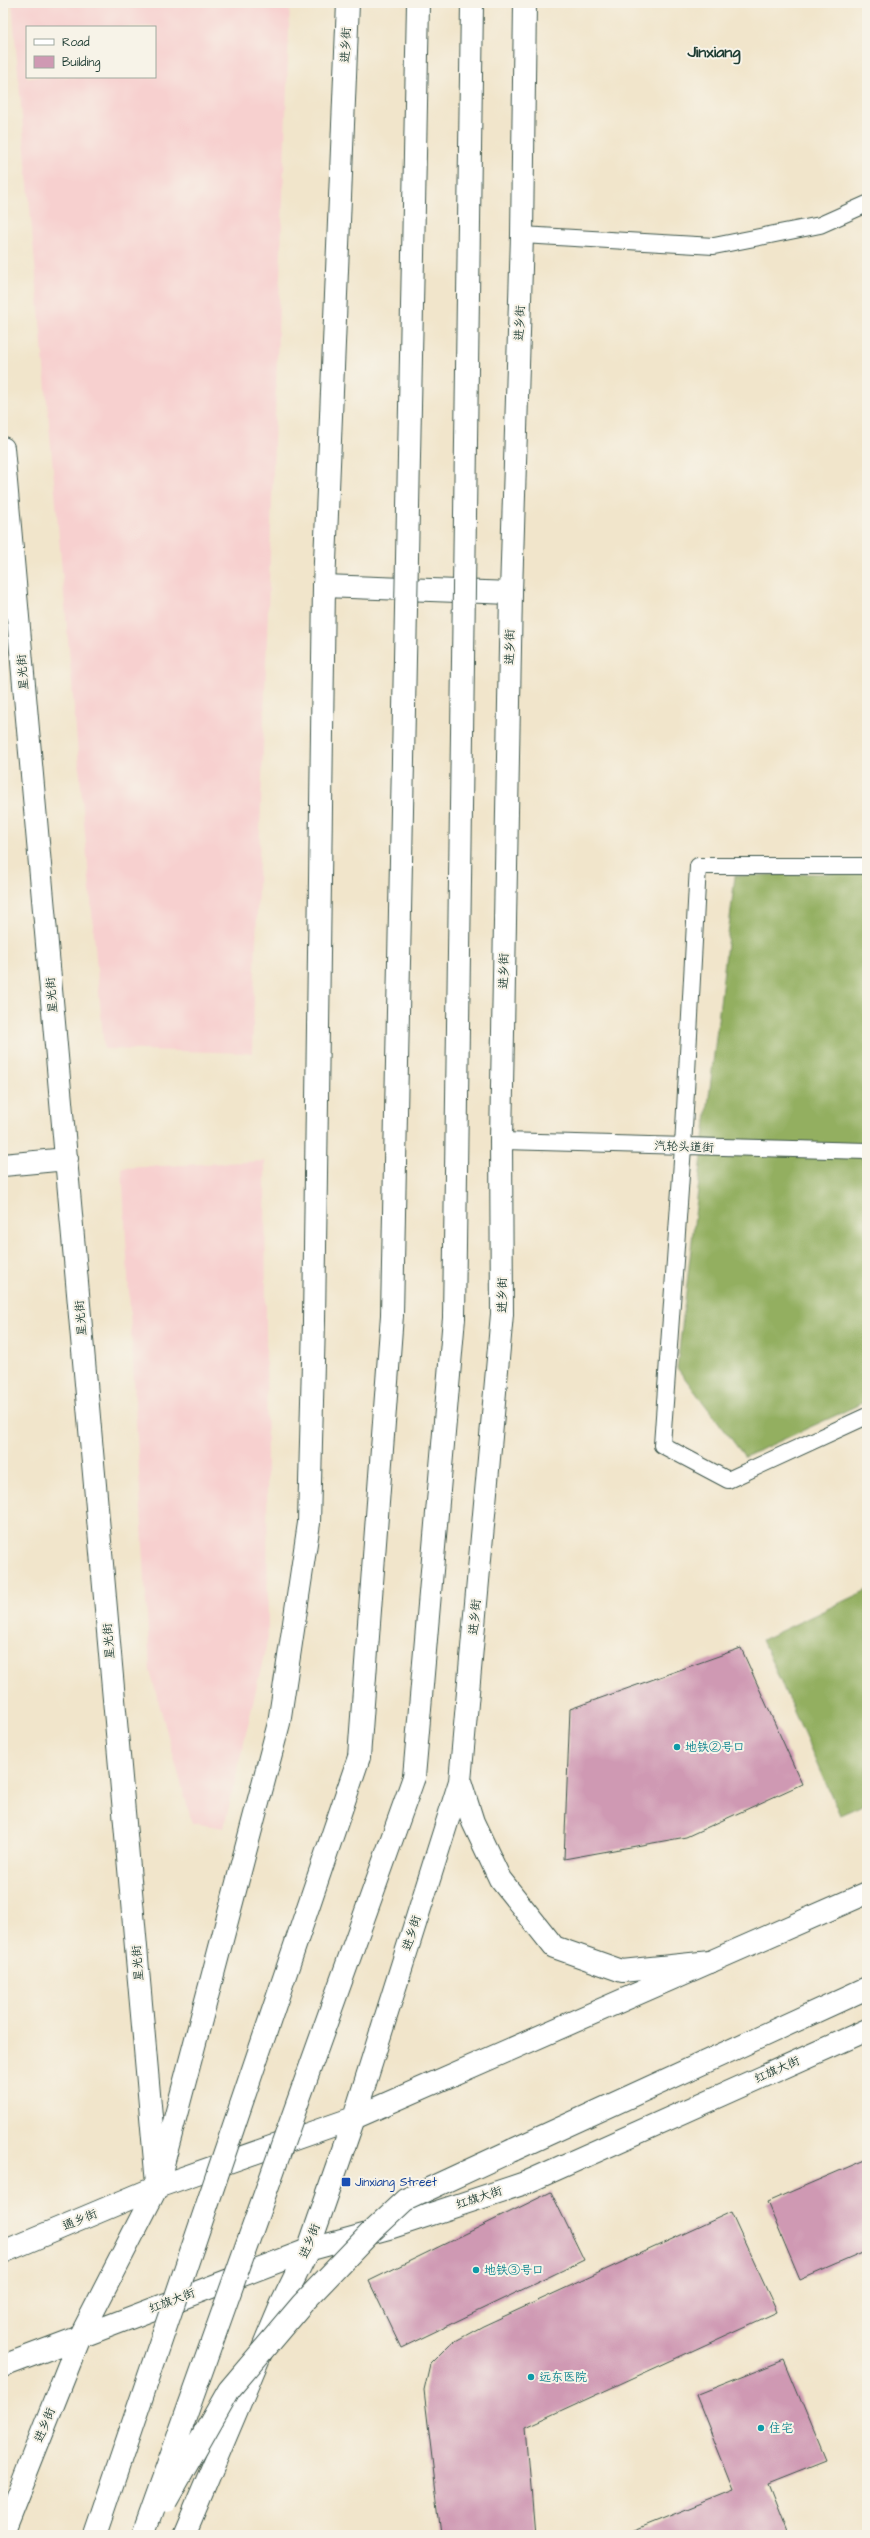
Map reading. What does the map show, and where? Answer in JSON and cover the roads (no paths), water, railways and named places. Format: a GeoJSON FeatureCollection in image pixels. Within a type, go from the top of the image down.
{"type":"FeatureCollection","features":[{"type":"Feature","properties":{"kind":"main road","name":"进乡街"},"geometry":{"type":"LineString","coordinates":[[3,2531],[80,2337],[157,2187],[279,1723],[309,1523],[314,1321],[324,586],[348,3]]}},
{"type":"Feature","properties":{"kind":"main road"},"geometry":{"type":"LineString","coordinates":[[95,2535],[359,1757],[392,1315],[418,3]]}},
{"type":"Feature","properties":{"kind":"main road"},"geometry":{"type":"LineString","coordinates":[[143,2535],[414,1777],[454,1318],[472,3]]}},
{"type":"Feature","properties":{"kind":"main road","name":"进乡街"},"geometry":{"type":"LineString","coordinates":[[184,2535],[282,2303],[308,2250],[354,2118],[460,1781],[502,1314],[501,1141],[511,593],[522,235],[526,3]]}},
{"type":"Feature","properties":{"kind":"main road","name":"星光街"},"geometry":{"type":"LineString","coordinates":[[3,448],[157,2187]]}},
{"type":"Feature","properties":{"kind":"main road"},"geometry":{"type":"LineString","coordinates":[[324,586],[511,593]]}},
{"type":"Feature","properties":{"kind":"main road"},"geometry":{"type":"LineString","coordinates":[[3,1165],[67,1159]]}},
{"type":"Feature","properties":{"kind":"main road"},"geometry":{"type":"LineString","coordinates":[[460,1781],[473,1822],[500,1879],[554,1947],[622,1972],[710,1962]]}},
{"type":"Feature","properties":{"kind":"main road"},"geometry":{"type":"LineString","coordinates":[[157,2187],[354,2118],[867,1893]]}},
{"type":"Feature","properties":{"kind":"main road"},"geometry":{"type":"LineString","coordinates":[[147,2535],[229,2390],[302,2304],[405,2200],[867,1988]]}},
{"type":"Feature","properties":{"kind":"main road","name":"红旗大街"},"geometry":{"type":"LineString","coordinates":[[80,2337],[308,2250],[389,2228],[525,2183],[867,2030]]}},
{"type":"Feature","properties":{"kind":"main road","name":"通乡街"},"geometry":{"type":"LineString","coordinates":[[3,2252],[157,2187]]}},
{"type":"Feature","properties":{"kind":"main road"},"geometry":{"type":"LineString","coordinates":[[3,2366],[80,2337]]}},
{"type":"Feature","properties":{"kind":"lane"},"geometry":{"type":"LineString","coordinates":[[522,235],[714,246],[820,225],[867,204]]}},
{"type":"Feature","properties":{"kind":"lane"},"geometry":{"type":"LineString","coordinates":[[867,866],[698,866],[682,1147],[662,1445],[728,1480],[867,1416]]}},
{"type":"Feature","properties":{"kind":"lane","name":"汽轮头道街"},"geometry":{"type":"LineString","coordinates":[[501,1141],[867,1151]]}},
{"type":"Feature","properties":{"kind":"place","name":"地铁②号口"},"geometry":{"type":"Point","coordinates":[677,1747]}},
{"type":"Feature","properties":{"kind":"place","name":"Jinxiang Street"},"geometry":{"type":"Point","coordinates":[346,2182]}},
{"type":"Feature","properties":{"kind":"place","name":"地铁③号口"},"geometry":{"type":"Point","coordinates":[476,2270]}},
{"type":"Feature","properties":{"kind":"place","name":"远东医院"},"geometry":{"type":"Point","coordinates":[531,2377]}},
{"type":"Feature","properties":{"kind":"place","name":"住宅"},"geometry":{"type":"Point","coordinates":[761,2428]}},
{"type":"Feature","properties":{"kind":"district","name":"Jinxiang"},"geometry":{"type":"Point","coordinates":[714,52]}}]}
